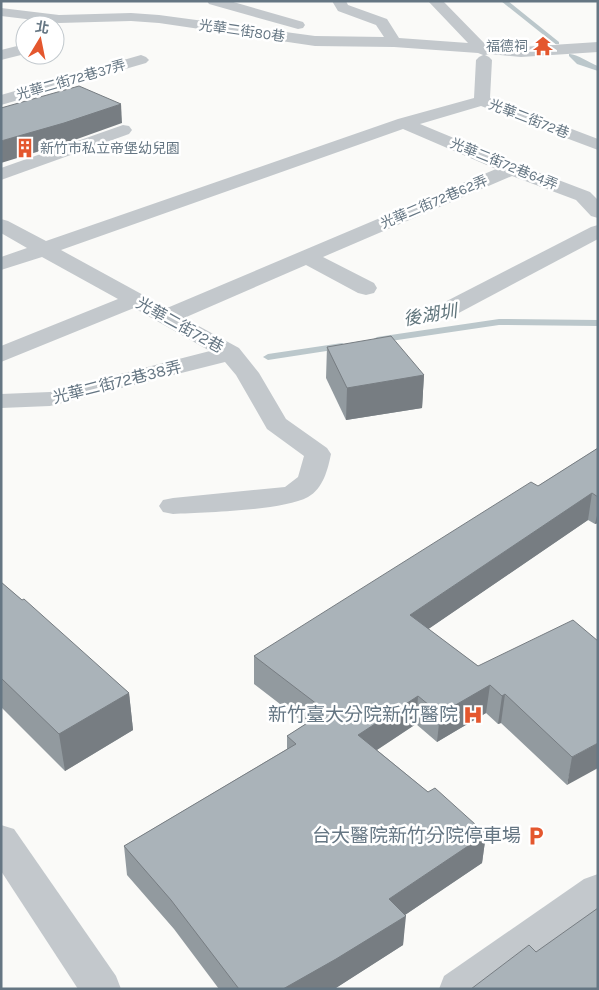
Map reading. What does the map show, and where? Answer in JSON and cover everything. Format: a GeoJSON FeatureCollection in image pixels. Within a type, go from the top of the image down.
{"type":"FeatureCollection","features":[{"type":"Feature","properties":{"kind":"street"},"geometry":{"type":"LineString","coordinates":[[214,1],[350,40]]}},
{"type":"Feature","properties":{"kind":"street"},"geometry":{"type":"LineString","coordinates":[[339,1],[343,8],[382,22],[394,42]]}},
{"type":"Feature","properties":{"kind":"street"},"geometry":{"type":"LineString","coordinates":[[435,1],[484,55]]}},
{"type":"Feature","properties":{"kind":"street"},"geometry":{"type":"LineString","coordinates":[[36,15],[71,4]]}},
{"type":"Feature","properties":{"kind":"street","name":"光華二街80巷"},"geometry":{"type":"LineString","coordinates":[[1,12],[18,15]]}},
{"type":"Feature","properties":{"kind":"street","name":"光華二街80巷"},"geometry":{"type":"LineString","coordinates":[[65,19],[131,17],[178,21],[216,29],[315,41],[394,42],[484,55],[598,47]]}},
{"type":"Feature","properties":{"kind":"street"},"geometry":{"type":"LineString","coordinates":[[1,55],[15,52]]}},
{"type":"Feature","properties":{"kind":"street","name":"光華二街72巷"},"geometry":{"type":"LineString","coordinates":[[482,101],[484,55]]}},
{"type":"Feature","properties":{"kind":"street","name":"光華二街72巷37弄"},"geometry":{"type":"LineString","coordinates":[[1,100],[141,60]]}},
{"type":"Feature","properties":{"kind":"street","name":"光華二街72巷"},"geometry":{"type":"LineString","coordinates":[[44,249],[404,124],[482,101],[598,145]]}},
{"type":"Feature","properties":{"kind":"street","name":"光華二街72巷64弄"},"geometry":{"type":"LineString","coordinates":[[404,124],[583,196],[598,212]]}},
{"type":"Feature","properties":{"kind":"street","name":"光華二街72巷"},"geometry":{"type":"LineString","coordinates":[[576,137],[598,128]]}},
{"type":"Feature","properties":{"kind":"street"},"geometry":{"type":"LineString","coordinates":[[1,174],[123,130]]}},
{"type":"Feature","properties":{"kind":"street","name":"光華二街72巷62弄"},"geometry":{"type":"LineString","coordinates":[[166,317],[512,169]]}},
{"type":"Feature","properties":{"kind":"street","name":"光華二街72巷"},"geometry":{"type":"LineString","coordinates":[[1,225],[231,354],[247,373],[276,424],[318,454],[314,476],[298,492],[243,500],[173,506]]}},
{"type":"Feature","properties":{"kind":"street"},"geometry":{"type":"LineString","coordinates":[[447,310],[598,231]]}},
{"type":"Feature","properties":{"kind":"street"},"geometry":{"type":"LineString","coordinates":[[1,264],[44,249]]}},
{"type":"Feature","properties":{"kind":"street"},"geometry":{"type":"LineString","coordinates":[[307,257],[366,288]]}},
{"type":"Feature","properties":{"kind":"street"},"geometry":{"type":"LineString","coordinates":[[1,355],[135,300]]}},
{"type":"Feature","properties":{"kind":"street","name":"光華二街72巷38弄"},"geometry":{"type":"LineString","coordinates":[[1,401],[50,399],[231,354]]}},
{"type":"Feature","properties":{"kind":"street"},"geometry":{"type":"LineString","coordinates":[[1,840],[100,989]]}},
{"type":"Feature","properties":{"kind":"street"},"geometry":{"type":"LineString","coordinates":[[459,989],[598,890]]}},
{"type":"Feature","properties":{"kind":"building"},"geometry":{"type":"Polygon","coordinates":[[[79,86],[121,104],[1,141],[1,108],[79,86]]]}},
{"type":"Feature","properties":{"kind":"building"},"geometry":{"type":"Polygon","coordinates":[[[391,336],[424,375],[347,388],[327,347],[391,336]]]}},
{"type":"Feature","properties":{"kind":"building"},"geometry":{"type":"Polygon","coordinates":[[[598,448],[598,497],[592,493],[410,615],[478,666],[573,620],[598,641],[598,743],[572,757],[505,694],[502,696],[490,685],[440,714],[418,696],[358,735],[428,792],[435,788],[486,834],[389,899],[406,916],[283,989],[239,989],[171,900],[124,846],[296,744],[287,736],[326,711],[254,656],[531,482],[538,486],[598,448]]]}},
{"type":"Feature","properties":{"kind":"building"},"geometry":{"type":"Polygon","coordinates":[[[1,582],[22,600],[24,599],[129,693],[59,734],[1,678],[1,582]]]}},
{"type":"Feature","properties":{"kind":"building"},"geometry":{"type":"Polygon","coordinates":[[[598,908],[598,989],[471,989],[529,945],[536,952],[598,908]]]}},
{"type":"Feature","properties":{"kind":"waterway"},"geometry":{"type":"LineString","coordinates":[[504,1],[557,43]]}},
{"type":"Feature","properties":{"kind":"waterway"},"geometry":{"type":"LineString","coordinates":[[571,55],[580,62],[598,69]]}},
{"type":"Feature","properties":{"kind":"waterway","name":"後湖圳"},"geometry":{"type":"LineString","coordinates":[[377,340],[499,322],[598,323]]}},
{"type":"Feature","properties":{"kind":"waterway","name":"後湖圳"},"geometry":{"type":"LineString","coordinates":[[268,357],[342,346]]}},
{"type":"Feature","properties":{"kind":"place","name":"福德祠"},"geometry":{"type":"Point","coordinates":[543,46]}},
{"type":"Feature","properties":{"kind":"place","name":"新竹市私立帝堡幼兒園"},"geometry":{"type":"Point","coordinates":[25,148]}},
{"type":"Feature","properties":{"kind":"place","name":"新竹臺大分院新竹醫院"},"geometry":{"type":"Point","coordinates":[473,715]}},
{"type":"Feature","properties":{"kind":"place","name":"台大醫院新竹分院停車場"},"geometry":{"type":"Point","coordinates":[536,836]}}]}
